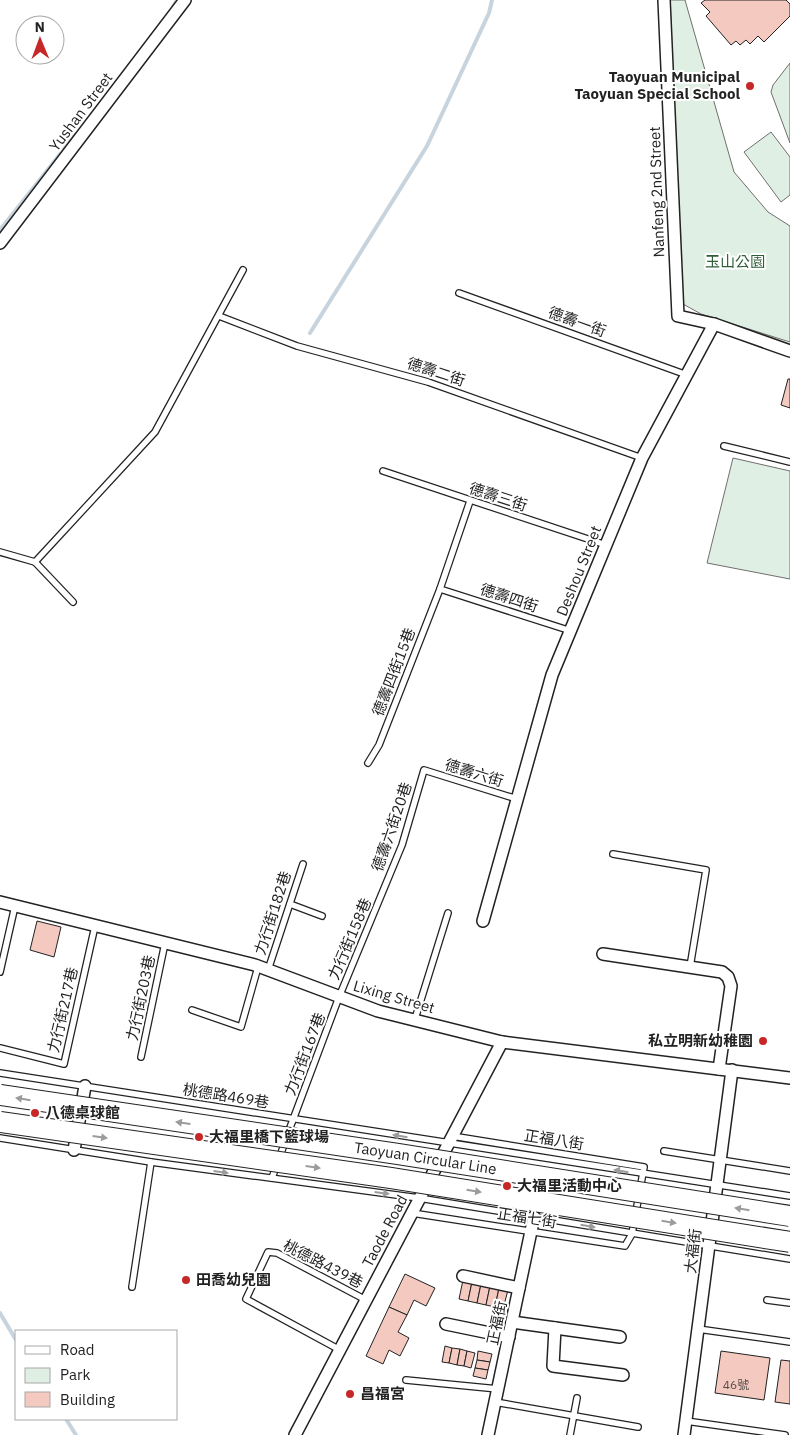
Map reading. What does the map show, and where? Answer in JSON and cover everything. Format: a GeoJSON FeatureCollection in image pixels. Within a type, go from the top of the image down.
{"type":"FeatureCollection","features":[{"type":"Feature","properties":{"kind":"highway","name":"Taoyuan Circular Line"},"geometry":{"type":"LineString","coordinates":[[0,1095],[790,1216]]}},
{"type":"Feature","properties":{"kind":"highway","name":"Taoyuan Circular Line"},"geometry":{"type":"LineString","coordinates":[[0,1122],[391,1178],[790,1242]]}},
{"type":"Feature","properties":{"kind":"street","name":"Yushan Street"},"geometry":{"type":"LineString","coordinates":[[0,243],[185,0]]}},
{"type":"Feature","properties":{"kind":"street","name":"Nanfeng 2nd Street"},"geometry":{"type":"LineString","coordinates":[[664,0],[678,316],[714,324]]}},
{"type":"Feature","properties":{"kind":"street"},"geometry":{"type":"LineString","coordinates":[[714,324],[790,351]]}},
{"type":"Feature","properties":{"kind":"street","name":"Deshou Street"},"geometry":{"type":"LineString","coordinates":[[483,921],[552,676],[642,458],[714,324]]}},
{"type":"Feature","properties":{"kind":"street","name":"Lixing Street"},"geometry":{"type":"LineString","coordinates":[[0,902],[263,968],[378,1011],[502,1042],[790,1078]]}},
{"type":"Feature","properties":{"kind":"street"},"geometry":{"type":"LineString","coordinates":[[602,954],[722,972],[728,976],[731,986],[719,1069]]}},
{"type":"Feature","properties":{"kind":"street","name":"Taode Road"},"geometry":{"type":"LineString","coordinates":[[295,1435],[502,1042]]}},
{"type":"Feature","properties":{"kind":"street","name":"大福街"},"geometry":{"type":"LineString","coordinates":[[684,1435],[732,1070]]}},
{"type":"Feature","properties":{"kind":"street"},"geometry":{"type":"LineString","coordinates":[[74,1150],[86,1086]]}},
{"type":"Feature","properties":{"kind":"street","name":"正福街"},"geometry":{"type":"LineString","coordinates":[[488,1435],[534,1217]]}},
{"type":"Feature","properties":{"kind":"street"},"geometry":{"type":"LineString","coordinates":[[463,1276],[519,1288]]}},
{"type":"Feature","properties":{"kind":"street"},"geometry":{"type":"LineString","coordinates":[[512,1322],[620,1337]]}},
{"type":"Feature","properties":{"kind":"street"},"geometry":{"type":"LineString","coordinates":[[446,1324],[509,1337]]}},
{"type":"Feature","properties":{"kind":"street"},"geometry":{"type":"LineString","coordinates":[[555,1328],[554,1366],[623,1375]]}},
{"type":"Feature","properties":{"kind":"lane"},"geometry":{"type":"LineString","coordinates":[[35,562],[155,432],[243,270]]}},
{"type":"Feature","properties":{"kind":"lane","name":"德壽一街"},"geometry":{"type":"LineString","coordinates":[[459,293],[687,375]]}},
{"type":"Feature","properties":{"kind":"lane","name":"德壽二街"},"geometry":{"type":"LineString","coordinates":[[219,316],[296,346],[428,382],[642,458]]}},
{"type":"Feature","properties":{"kind":"lane"},"geometry":{"type":"LineString","coordinates":[[724,446],[790,462]]}},
{"type":"Feature","properties":{"kind":"lane","name":"德壽三街"},"geometry":{"type":"LineString","coordinates":[[382,472],[606,545]]}},
{"type":"Feature","properties":{"kind":"lane","name":"德壽四街15巷"},"geometry":{"type":"LineString","coordinates":[[368,763],[379,745],[440,589],[470,501]]}},
{"type":"Feature","properties":{"kind":"lane"},"geometry":{"type":"LineString","coordinates":[[0,552],[35,562],[73,602]]}},
{"type":"Feature","properties":{"kind":"lane","name":"德壽四街"},"geometry":{"type":"LineString","coordinates":[[440,589],[571,631]]}},
{"type":"Feature","properties":{"kind":"lane","name":"德壽六街"},"geometry":{"type":"LineString","coordinates":[[424,770],[517,799]]}},
{"type":"Feature","properties":{"kind":"lane","name":"德壽六街20巷"},"geometry":{"type":"LineString","coordinates":[[383,891],[402,845],[424,770]]}},
{"type":"Feature","properties":{"kind":"lane"},"geometry":{"type":"LineString","coordinates":[[613,854],[706,870],[690,967]]}},
{"type":"Feature","properties":{"kind":"lane","name":"力行街182巷"},"geometry":{"type":"LineString","coordinates":[[192,1010],[240,1027],[290,904],[302,864]]}},
{"type":"Feature","properties":{"kind":"lane","name":"力行街158巷"},"geometry":{"type":"LineString","coordinates":[[339,997],[383,891]]}},
{"type":"Feature","properties":{"kind":"lane"},"geometry":{"type":"LineString","coordinates":[[290,904],[322,916]]}},
{"type":"Feature","properties":{"kind":"lane"},"geometry":{"type":"LineString","coordinates":[[0,972],[15,906]]}},
{"type":"Feature","properties":{"kind":"lane"},"geometry":{"type":"LineString","coordinates":[[415,1019],[448,913]]}},
{"type":"Feature","properties":{"kind":"lane","name":"力行街217巷"},"geometry":{"type":"LineString","coordinates":[[0,1048],[64,1064],[95,926]]}},
{"type":"Feature","properties":{"kind":"lane","name":"力行街203巷"},"geometry":{"type":"LineString","coordinates":[[141,1058],[165,943]]}},
{"type":"Feature","properties":{"kind":"lane","name":"力行街167巷"},"geometry":{"type":"LineString","coordinates":[[272,1178],[339,997]]}},
{"type":"Feature","properties":{"kind":"lane","name":"桃德路469巷"},"geometry":{"type":"LineString","coordinates":[[0,1073],[293,1119],[450,1140]]}},
{"type":"Feature","properties":{"kind":"lane"},"geometry":{"type":"LineString","coordinates":[[0,1138],[151,1162],[419,1198],[790,1259]]}},
{"type":"Feature","properties":{"kind":"lane","name":"正福八街"},"geometry":{"type":"LineString","coordinates":[[450,1140],[644,1167],[644,1174]]}},
{"type":"Feature","properties":{"kind":"lane"},"geometry":{"type":"LineString","coordinates":[[664,1151],[790,1171]]}},
{"type":"Feature","properties":{"kind":"lane"},"geometry":{"type":"LineString","coordinates":[[132,1287],[151,1162]]}},
{"type":"Feature","properties":{"kind":"lane"},"geometry":{"type":"LineString","coordinates":[[632,1234],[644,1174],[790,1196]]}},
{"type":"Feature","properties":{"kind":"lane","name":"正福七街"},"geometry":{"type":"LineString","coordinates":[[412,1213],[625,1246],[632,1234]]}},
{"type":"Feature","properties":{"kind":"lane","name":"桃德路439巷"},"geometry":{"type":"LineString","coordinates":[[340,1350],[246,1299],[268,1252],[277,1252],[366,1300]]}},
{"type":"Feature","properties":{"kind":"lane"},"geometry":{"type":"LineString","coordinates":[[767,1300],[790,1303]]}},
{"type":"Feature","properties":{"kind":"lane"},"geometry":{"type":"LineString","coordinates":[[698,1329],[790,1342]]}},
{"type":"Feature","properties":{"kind":"lane"},"geometry":{"type":"LineString","coordinates":[[406,1380],[499,1389]]}},
{"type":"Feature","properties":{"kind":"lane"},"geometry":{"type":"LineString","coordinates":[[570,1435],[577,1398]]}},
{"type":"Feature","properties":{"kind":"lane"},"geometry":{"type":"LineString","coordinates":[[495,1402],[638,1427]]}},
{"type":"Feature","properties":{"kind":"lane"},"geometry":{"type":"LineString","coordinates":[[686,1421],[785,1435]]}},
{"type":"Feature","properties":{"kind":"green space","name":"玉山公園"},"geometry":{"type":"Polygon","coordinates":[[[670,0],[685,0],[734,172],[768,212],[790,226],[790,342],[701,314],[683,304],[670,0]]]}},
{"type":"Feature","properties":{"kind":"green space"},"geometry":{"type":"Polygon","coordinates":[[[790,63],[790,143],[771,92],[773,85],[790,63]]]}},
{"type":"Feature","properties":{"kind":"green space"},"geometry":{"type":"Polygon","coordinates":[[[771,132],[790,157],[790,195],[781,202],[744,152],[771,132]]]}},
{"type":"Feature","properties":{"kind":"green space"},"geometry":{"type":"Polygon","coordinates":[[[733,458],[790,471],[790,579],[707,563],[733,458]]]}},
{"type":"Feature","properties":{"kind":"building"},"geometry":{"type":"Polygon","coordinates":[[[705,0],[786,0],[790,4],[790,16],[764,42],[758,36],[750,44],[746,40],[740,45],[736,41],[731,45],[706,16],[710,12],[701,3],[705,0]]]}},
{"type":"Feature","properties":{"kind":"building"},"geometry":{"type":"Polygon","coordinates":[[[788,379],[790,379],[790,408],[781,405],[788,379]]]}},
{"type":"Feature","properties":{"kind":"building"},"geometry":{"type":"Polygon","coordinates":[[[37,921],[61,927],[54,957],[30,950],[37,921]]]}},
{"type":"Feature","properties":{"kind":"building"},"geometry":{"type":"Polygon","coordinates":[[[405,1274],[435,1288],[426,1306],[414,1300],[407,1315],[389,1307],[405,1274]]]}},
{"type":"Feature","properties":{"kind":"building"},"geometry":{"type":"Polygon","coordinates":[[[463,1280],[472,1282],[468,1301],[459,1299],[463,1280]]]}},
{"type":"Feature","properties":{"kind":"building"},"geometry":{"type":"Polygon","coordinates":[[[472,1282],[481,1284],[477,1303],[468,1301],[472,1282]]]}},
{"type":"Feature","properties":{"kind":"building"},"geometry":{"type":"Polygon","coordinates":[[[481,1284],[490,1286],[486,1305],[477,1303],[481,1284]]]}},
{"type":"Feature","properties":{"kind":"building"},"geometry":{"type":"Polygon","coordinates":[[[490,1286],[499,1288],[495,1307],[486,1305],[490,1286]]]}},
{"type":"Feature","properties":{"kind":"building"},"geometry":{"type":"Polygon","coordinates":[[[499,1288],[508,1290],[503,1309],[495,1307],[499,1288]]]}},
{"type":"Feature","properties":{"kind":"building"},"geometry":{"type":"Polygon","coordinates":[[[389,1307],[407,1315],[398,1332],[409,1338],[400,1356],[389,1350],[383,1364],[366,1356],[389,1307]]]}},
{"type":"Feature","properties":{"kind":"building"},"geometry":{"type":"Polygon","coordinates":[[[445,1346],[452,1348],[449,1363],[442,1362],[445,1346]]]}},
{"type":"Feature","properties":{"kind":"building"},"geometry":{"type":"Polygon","coordinates":[[[452,1348],[460,1349],[457,1365],[449,1363],[452,1348]]]}},
{"type":"Feature","properties":{"kind":"building"},"geometry":{"type":"Polygon","coordinates":[[[460,1349],[467,1351],[464,1366],[457,1365],[460,1349]]]}},
{"type":"Feature","properties":{"kind":"building"},"geometry":{"type":"Polygon","coordinates":[[[467,1351],[475,1353],[471,1368],[464,1366],[467,1351]]]}},
{"type":"Feature","properties":{"kind":"building"},"geometry":{"type":"Polygon","coordinates":[[[478,1351],[492,1354],[490,1362],[477,1360],[478,1351]]]}},
{"type":"Feature","properties":{"kind":"building"},"geometry":{"type":"Polygon","coordinates":[[[721,1351],[770,1358],[764,1400],[715,1393],[721,1351]]]}},
{"type":"Feature","properties":{"kind":"building"},"geometry":{"type":"Polygon","coordinates":[[[477,1360],[490,1362],[488,1370],[475,1368],[477,1360]]]}},
{"type":"Feature","properties":{"kind":"building"},"geometry":{"type":"Polygon","coordinates":[[[781,1360],[790,1361],[790,1404],[775,1402],[781,1360]]]}},
{"type":"Feature","properties":{"kind":"building"},"geometry":{"type":"Polygon","coordinates":[[[475,1368],[488,1370],[486,1379],[473,1376],[475,1368]]]}},
{"type":"Feature","properties":{"kind":"waterway"},"geometry":{"type":"LineString","coordinates":[[173,7],[177,0]]}},
{"type":"Feature","properties":{"kind":"waterway"},"geometry":{"type":"LineString","coordinates":[[310,333],[427,146],[489,13],[492,0]]}},
{"type":"Feature","properties":{"kind":"waterway"},"geometry":{"type":"LineString","coordinates":[[0,230],[76,134]]}},
{"type":"Feature","properties":{"kind":"waterway"},"geometry":{"type":"LineString","coordinates":[[0,1313],[15,1338]]}},
{"type":"Feature","properties":{"kind":"waterway"},"geometry":{"type":"LineString","coordinates":[[67,1420],[76,1435]]}},
{"type":"Feature","properties":{"kind":"place","name":"Taoyuan Municipal Taoyuan Special School"},"geometry":{"type":"Point","coordinates":[750,86]}},
{"type":"Feature","properties":{"kind":"place","name":"私立明新幼稚園"},"geometry":{"type":"Point","coordinates":[763,1041]}},
{"type":"Feature","properties":{"kind":"place","name":"八德桌球館"},"geometry":{"type":"Point","coordinates":[35,1113]}},
{"type":"Feature","properties":{"kind":"place","name":"大福里橋下籃球場"},"geometry":{"type":"Point","coordinates":[199,1137]}},
{"type":"Feature","properties":{"kind":"place","name":"大福里活動中心"},"geometry":{"type":"Point","coordinates":[507,1186]}},
{"type":"Feature","properties":{"kind":"place","name":"田喬幼兒園"},"geometry":{"type":"Point","coordinates":[186,1280]}},
{"type":"Feature","properties":{"kind":"place","name":"昌福宮"},"geometry":{"type":"Point","coordinates":[350,1394]}}]}
